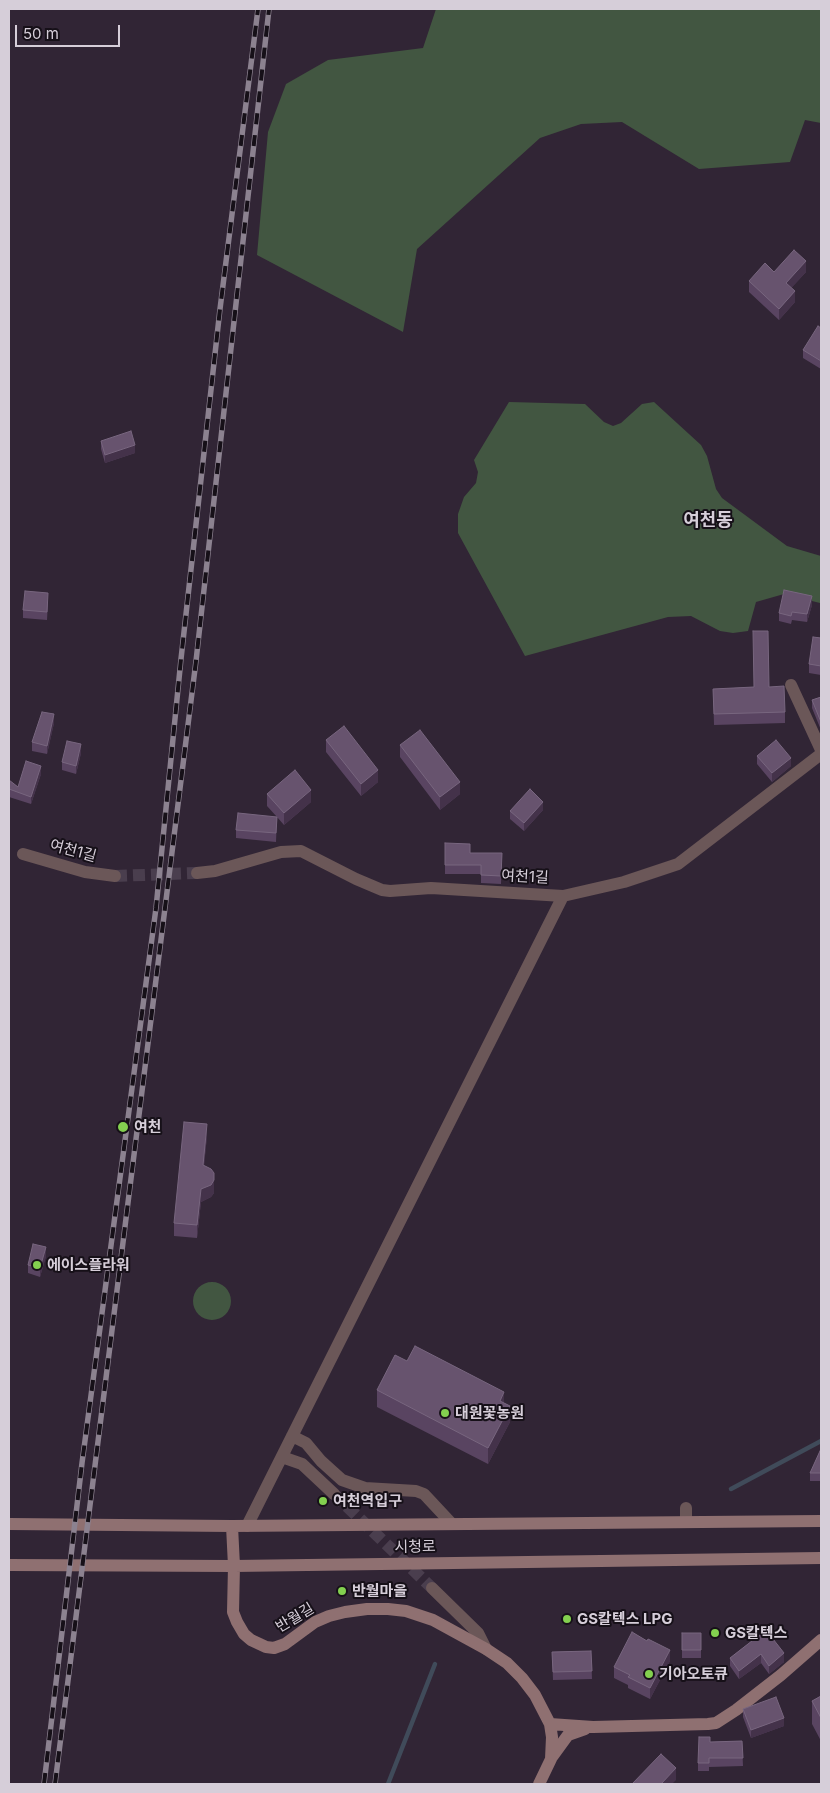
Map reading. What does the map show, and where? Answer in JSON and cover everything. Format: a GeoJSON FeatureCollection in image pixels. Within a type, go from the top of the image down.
{"type":"FeatureCollection","features":[{"type":"Feature","properties":{"kind":"street"},"geometry":{"type":"LineString","coordinates":[[791,685],[821,750]]}},
{"type":"Feature","properties":{"kind":"street","name":"여천1길"},"geometry":{"type":"LineString","coordinates":[[197,873],[215,871],[281,852],[301,851],[382,890],[432,888],[563,896],[653,874],[678,864],[821,754]]}},
{"type":"Feature","properties":{"kind":"street","name":"여천1길"},"geometry":{"type":"LineString","coordinates":[[23,854],[91,874],[115,876]]}},
{"type":"Feature","properties":{"kind":"street"},"geometry":{"type":"LineString","coordinates":[[247,1526],[563,896]]}},
{"type":"Feature","properties":{"kind":"street"},"geometry":{"type":"LineString","coordinates":[[292,1436],[306,1443],[342,1480],[366,1488],[416,1491],[424,1494],[452,1524]]}},
{"type":"Feature","properties":{"kind":"street"},"geometry":{"type":"LineString","coordinates":[[282,1457],[302,1464],[334,1494]]}},
{"type":"Feature","properties":{"kind":"street"},"geometry":{"type":"LineString","coordinates":[[686,1508],[686,1522]]}},
{"type":"Feature","properties":{"kind":"street","name":"시청로"},"geometry":{"type":"LineString","coordinates":[[9,1524],[247,1526],[821,1521]]}},
{"type":"Feature","properties":{"kind":"street","name":"반월길"},"geometry":{"type":"LineString","coordinates":[[232,1526],[234,1566],[233,1612],[244,1634],[259,1645],[274,1648],[285,1644],[315,1622],[345,1612],[388,1609],[406,1611],[433,1620],[486,1649],[507,1663],[535,1695],[550,1724],[552,1748],[551,1759],[539,1784]]}},
{"type":"Feature","properties":{"kind":"street","name":"시청로"},"geometry":{"type":"LineString","coordinates":[[9,1565],[234,1566],[821,1558]]}},
{"type":"Feature","properties":{"kind":"street"},"geometry":{"type":"LineString","coordinates":[[432,1588],[478,1633],[486,1649]]}},
{"type":"Feature","properties":{"kind":"street"},"geometry":{"type":"LineString","coordinates":[[550,1724],[593,1726],[674,1725],[716,1722],[736,1710],[781,1675],[821,1640]]}},
{"type":"Feature","properties":{"kind":"street"},"geometry":{"type":"LineString","coordinates":[[551,1759],[572,1732],[593,1726]]}},
{"type":"Feature","properties":{"kind":"green space"},"geometry":{"type":"Polygon","coordinates":[[[436,9],[821,9],[821,123],[805,120],[790,162],[699,169],[622,122],[581,124],[540,138],[417,249],[403,332],[257,255],[268,132],[286,84],[328,60],[423,48],[436,9]]]}},
{"type":"Feature","properties":{"kind":"green space"},"geometry":{"type":"Polygon","coordinates":[[[509,402],[585,404],[604,422],[613,426],[621,423],[642,404],[654,402],[701,445],[707,456],[716,489],[722,498],[787,546],[821,556],[820,603],[784,594],[756,602],[748,631],[733,633],[720,631],[691,616],[668,617],[525,656],[458,533],[458,514],[464,497],[476,483],[478,472],[474,460],[509,402]]]}},
{"type":"Feature","properties":{"kind":"green space"},"geometry":{"type":"Polygon","coordinates":[[[212,1282],[225,1288],[231,1301],[225,1314],[212,1320],[199,1314],[193,1301],[199,1288],[212,1282]]]}},
{"type":"Feature","properties":{"kind":"building"},"geometry":{"type":"Polygon","coordinates":[[[794,250],[806,261],[786,283],[795,291],[779,309],[749,281],[765,263],[774,272],[794,250]]]}},
{"type":"Feature","properties":{"kind":"building"},"geometry":{"type":"Polygon","coordinates":[[[818,326],[821,328],[821,361],[803,350],[818,326]]]}},
{"type":"Feature","properties":{"kind":"building"},"geometry":{"type":"Polygon","coordinates":[[[131,431],[135,445],[105,455],[101,441],[131,431]]]}},
{"type":"Feature","properties":{"kind":"building"},"geometry":{"type":"Polygon","coordinates":[[[784,590],[812,596],[807,614],[792,612],[791,616],[779,613],[784,590]]]}},
{"type":"Feature","properties":{"kind":"building"},"geometry":{"type":"Polygon","coordinates":[[[25,591],[48,593],[47,612],[23,610],[25,591]]]}},
{"type":"Feature","properties":{"kind":"building"},"geometry":{"type":"Polygon","coordinates":[[[753,631],[768,631],[769,687],[784,686],[785,712],[714,714],[713,689],[754,687],[753,631]]]}},
{"type":"Feature","properties":{"kind":"building"},"geometry":{"type":"Polygon","coordinates":[[[813,637],[821,638],[821,666],[809,664],[813,637]]]}},
{"type":"Feature","properties":{"kind":"building"},"geometry":{"type":"Polygon","coordinates":[[[821,697],[821,722],[812,700],[821,697]]]}},
{"type":"Feature","properties":{"kind":"building"},"geometry":{"type":"Polygon","coordinates":[[[42,712],[54,714],[47,746],[32,742],[42,712]]]}},
{"type":"Feature","properties":{"kind":"building"},"geometry":{"type":"Polygon","coordinates":[[[344,726],[378,770],[361,784],[326,740],[344,726]]]}},
{"type":"Feature","properties":{"kind":"building"},"geometry":{"type":"Polygon","coordinates":[[[420,730],[460,782],[440,797],[400,745],[420,730]]]}},
{"type":"Feature","properties":{"kind":"building"},"geometry":{"type":"Polygon","coordinates":[[[776,740],[791,758],[772,773],[757,756],[776,740]]]}},
{"type":"Feature","properties":{"kind":"building"},"geometry":{"type":"Polygon","coordinates":[[[67,741],[81,744],[76,766],[62,762],[67,741]]]}},
{"type":"Feature","properties":{"kind":"building"},"geometry":{"type":"Polygon","coordinates":[[[26,761],[41,766],[31,797],[9,789],[9,780],[18,787],[26,761]]]}},
{"type":"Feature","properties":{"kind":"building"},"geometry":{"type":"Polygon","coordinates":[[[295,770],[311,790],[284,813],[267,794],[295,770]]]}},
{"type":"Feature","properties":{"kind":"building"},"geometry":{"type":"Polygon","coordinates":[[[530,789],[543,802],[524,823],[510,811],[530,789]]]}},
{"type":"Feature","properties":{"kind":"building"},"geometry":{"type":"Polygon","coordinates":[[[238,813],[277,817],[276,833],[236,830],[238,813]]]}},
{"type":"Feature","properties":{"kind":"building"},"geometry":{"type":"Polygon","coordinates":[[[445,843],[470,844],[470,853],[502,853],[501,876],[481,875],[481,865],[445,865],[445,843]]]}},
{"type":"Feature","properties":{"kind":"building"},"geometry":{"type":"Polygon","coordinates":[[[184,1122],[207,1124],[203,1165],[214,1173],[214,1180],[211,1185],[201,1189],[197,1225],[174,1223],[184,1122]]]}},
{"type":"Feature","properties":{"kind":"building"},"geometry":{"type":"Polygon","coordinates":[[[33,1244],[46,1247],[40,1268],[28,1265],[33,1244]]]}},
{"type":"Feature","properties":{"kind":"building","name":"대원꽃농원"},"geometry":{"type":"Polygon","coordinates":[[[415,1346],[504,1392],[500,1401],[510,1406],[488,1448],[377,1390],[395,1355],[407,1361],[415,1346]]]}},
{"type":"Feature","properties":{"kind":"building"},"geometry":{"type":"Polygon","coordinates":[[[820,1451],[821,1473],[810,1473],[820,1451]]]}},
{"type":"Feature","properties":{"kind":"building"},"geometry":{"type":"Polygon","coordinates":[[[766,1630],[784,1653],[769,1666],[761,1654],[739,1671],[730,1658],[766,1630]]]}},
{"type":"Feature","properties":{"kind":"building"},"geometry":{"type":"Polygon","coordinates":[[[632,1632],[647,1641],[648,1639],[670,1650],[650,1688],[628,1677],[630,1675],[614,1667],[632,1632]]]}},
{"type":"Feature","properties":{"kind":"building"},"geometry":{"type":"Polygon","coordinates":[[[682,1633],[701,1633],[701,1650],[682,1650],[682,1633]]]}},
{"type":"Feature","properties":{"kind":"building"},"geometry":{"type":"Polygon","coordinates":[[[591,1651],[592,1671],[553,1672],[552,1652],[591,1651]]]}},
{"type":"Feature","properties":{"kind":"building"},"geometry":{"type":"Polygon","coordinates":[[[821,1696],[821,1718],[812,1701],[821,1696]]]}},
{"type":"Feature","properties":{"kind":"building"},"geometry":{"type":"Polygon","coordinates":[[[776,1697],[784,1718],[751,1730],[743,1709],[776,1697]]]}},
{"type":"Feature","properties":{"kind":"building"},"geometry":{"type":"Polygon","coordinates":[[[699,1737],[710,1737],[710,1742],[742,1741],[743,1758],[709,1758],[709,1763],[698,1763],[699,1737]]]}},
{"type":"Feature","properties":{"kind":"building"},"geometry":{"type":"Polygon","coordinates":[[[661,1754],[676,1768],[661,1784],[632,1784],[661,1754]]]}},
{"type":"Feature","properties":{"kind":"waterway"},"geometry":{"type":"LineString","coordinates":[[731,1489],[821,1441]]}},
{"type":"Feature","properties":{"kind":"waterway"},"geometry":{"type":"LineString","coordinates":[[388,1784],[435,1664]]}},
{"type":"Feature","properties":{"kind":"tunnel"},"geometry":{"type":"LineString","coordinates":[[115,876],[197,873]]}},
{"type":"Feature","properties":{"kind":"tunnel"},"geometry":{"type":"LineString","coordinates":[[334,1494],[432,1588]]}},
{"type":"Feature","properties":{"kind":"railway"},"geometry":{"type":"LineString","coordinates":[[44,1784],[82,1463],[156,908],[181,659],[220,309],[258,9]]}},
{"type":"Feature","properties":{"kind":"railway"},"geometry":{"type":"LineString","coordinates":[[55,1784],[196,661],[269,9]]}},
{"type":"Feature","properties":{"kind":"place","name":"여천"},"geometry":{"type":"Point","coordinates":[123,1127]}},
{"type":"Feature","properties":{"kind":"place","name":"에이스플라워"},"geometry":{"type":"Point","coordinates":[37,1265]}},
{"type":"Feature","properties":{"kind":"place","name":"대원꽃농원"},"geometry":{"type":"Point","coordinates":[445,1413]}},
{"type":"Feature","properties":{"kind":"place","name":"여천역입구"},"geometry":{"type":"Point","coordinates":[323,1501]}},
{"type":"Feature","properties":{"kind":"place","name":"반월마을"},"geometry":{"type":"Point","coordinates":[342,1591]}},
{"type":"Feature","properties":{"kind":"place","name":"GS칼텍스 LPG"},"geometry":{"type":"Point","coordinates":[567,1619]}},
{"type":"Feature","properties":{"kind":"place","name":"GS칼텍스"},"geometry":{"type":"Point","coordinates":[715,1633]}},
{"type":"Feature","properties":{"kind":"place","name":"기아오토큐"},"geometry":{"type":"Point","coordinates":[649,1674]}},
{"type":"Feature","properties":{"kind":"district","name":"여천동"},"geometry":{"type":"Point","coordinates":[708,521]}}]}
